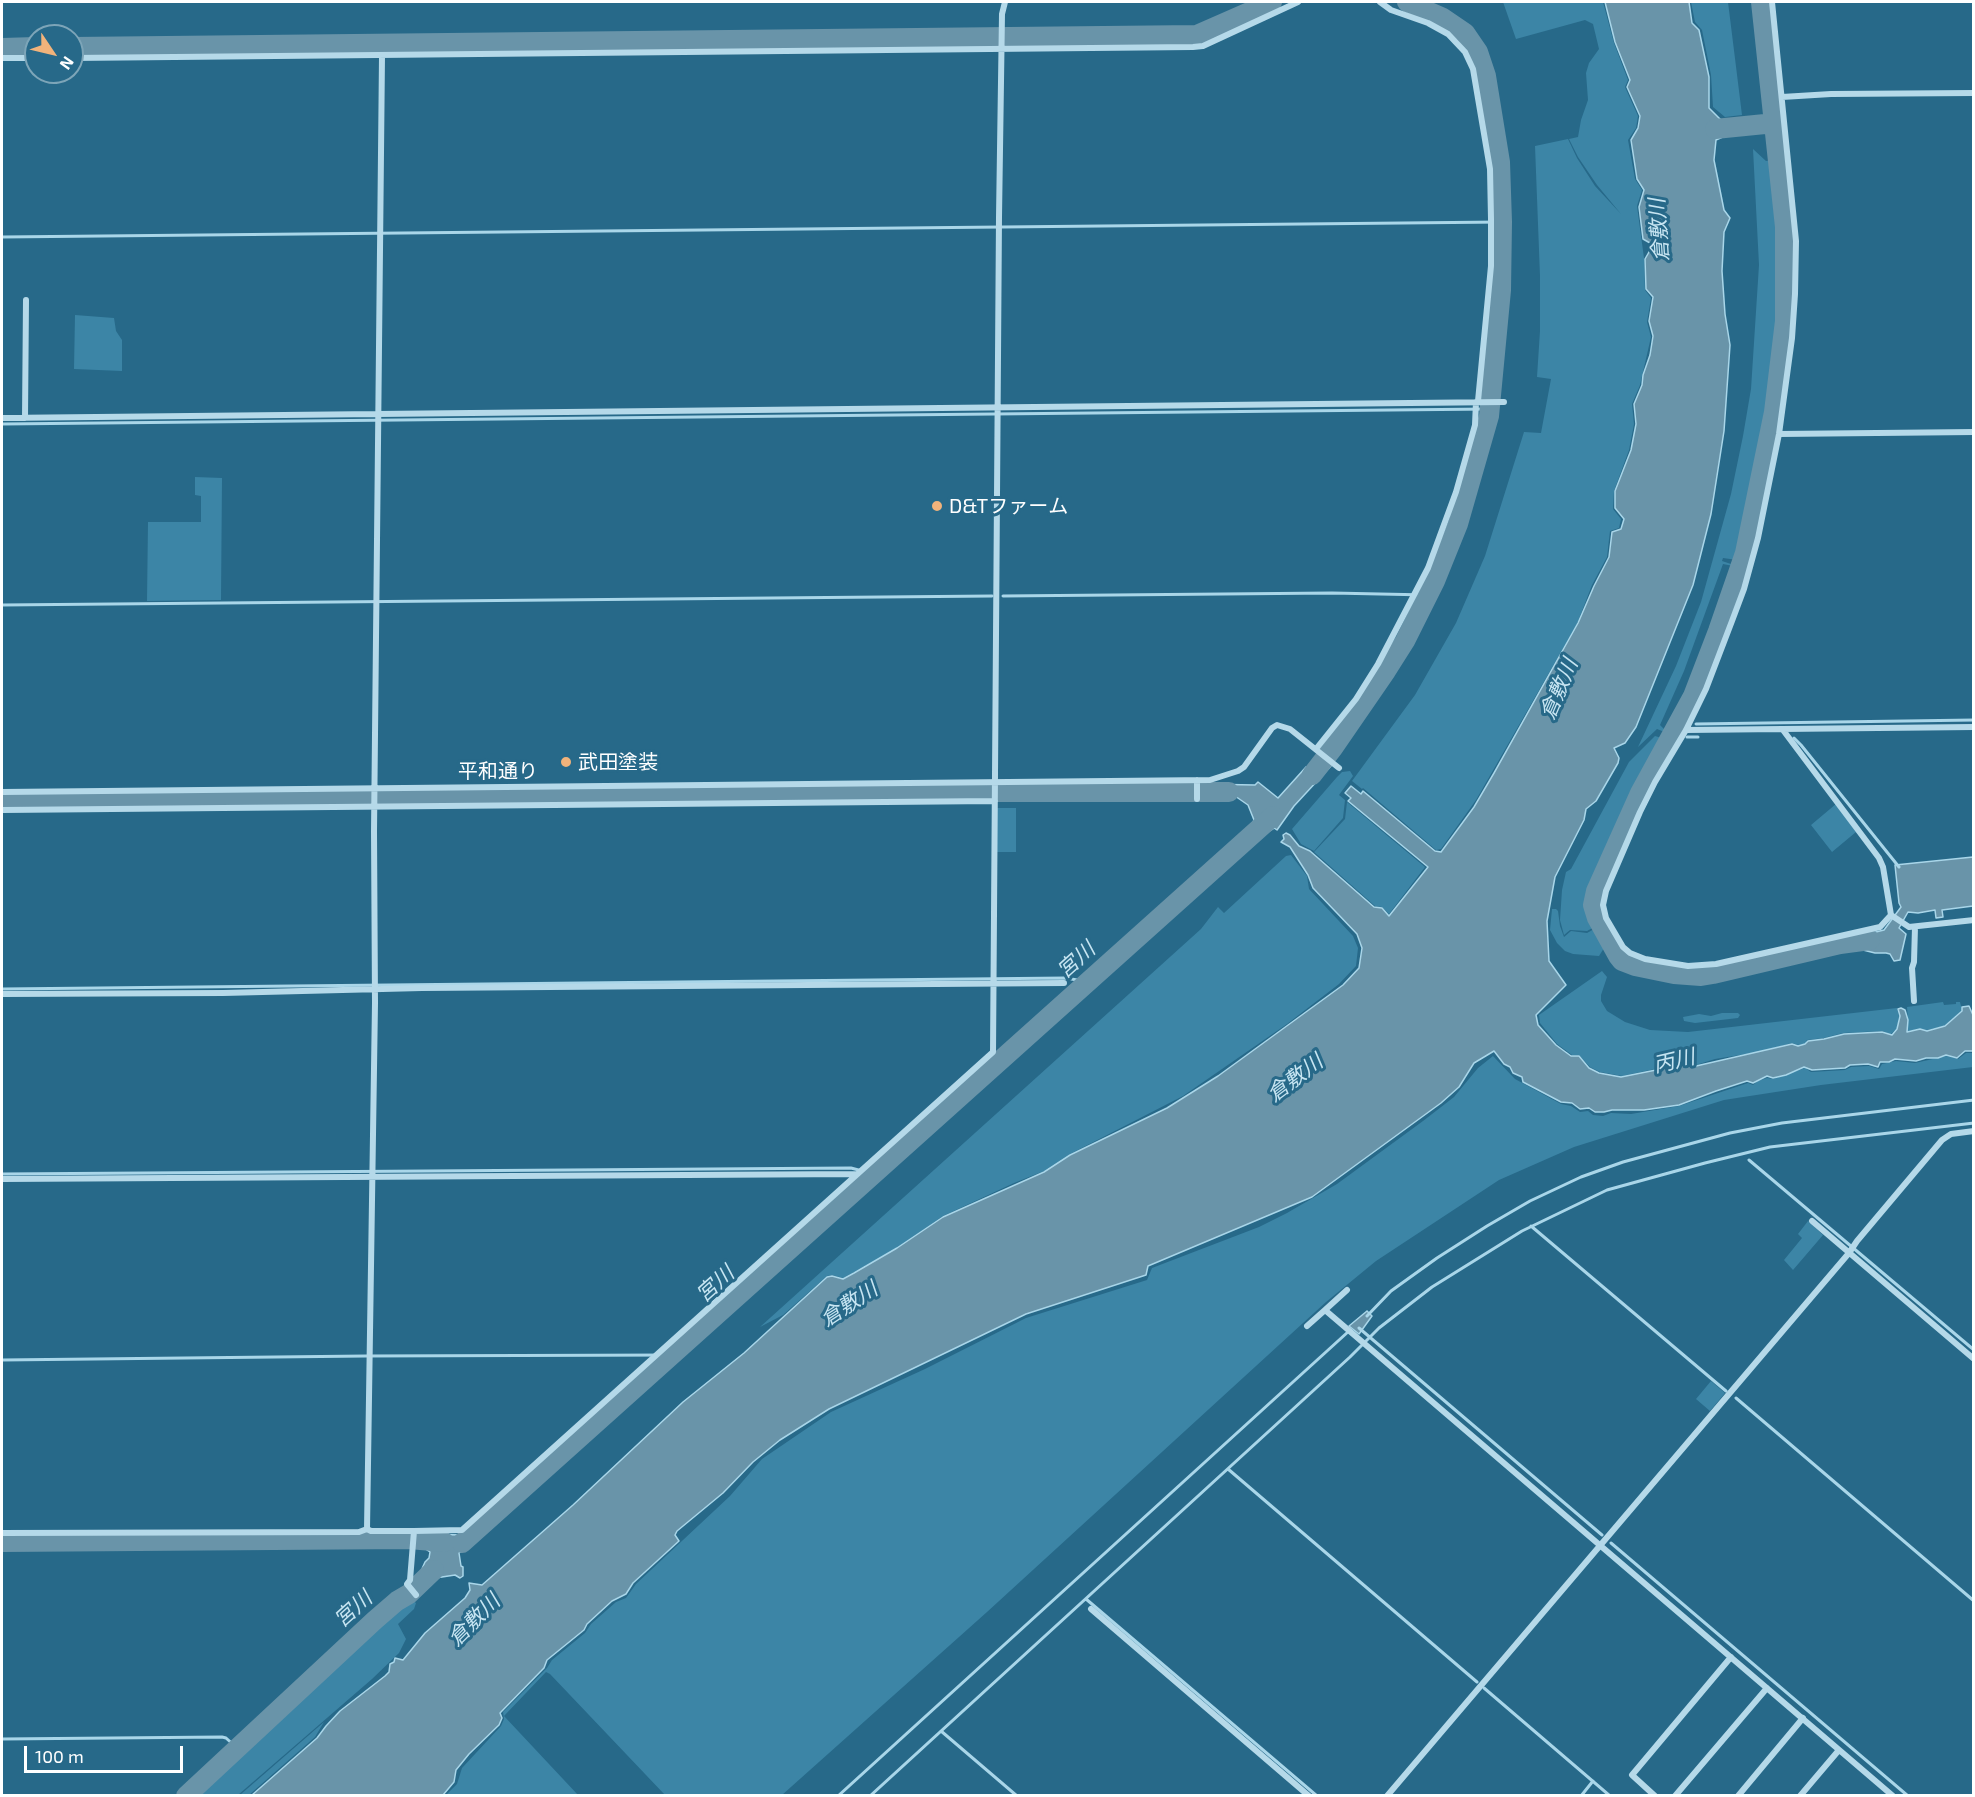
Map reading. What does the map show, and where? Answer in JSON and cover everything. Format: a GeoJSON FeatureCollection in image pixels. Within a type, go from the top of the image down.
{"type":"FeatureCollection","features":[{"type":"Feature","properties":{"kind":"street"},"geometry":{"type":"LineString","coordinates":[[2,1533],[462,1530],[993,1052],[1001,46],[1002,14],[1005,2]]}},
{"type":"Feature","properties":{"kind":"street"},"geometry":{"type":"LineString","coordinates":[[84,58],[382,56],[1001,46],[1203,46],[1298,2]]}},
{"type":"Feature","properties":{"kind":"street"},"geometry":{"type":"LineString","coordinates":[[1336,766],[1318,751],[1356,699],[1383,656],[1415,594],[1454,500],[1475,425],[1491,266],[1490,169],[1473,69],[1457,42],[1438,27],[1391,10],[1380,2]]}},
{"type":"Feature","properties":{"kind":"street"},"geometry":{"type":"LineString","coordinates":[[1772,2],[1796,241],[1796,294],[1788,379],[1779,434],[1758,538],[1744,589],[1706,689],[1686,730],[1655,782],[1606,891],[1602,905],[1606,918],[1623,947],[1630,953],[1645,959],[1688,966],[1708,965],[1880,927],[1892,916]]}},
{"type":"Feature","properties":{"kind":"street"},"geometry":{"type":"LineString","coordinates":[[367,1529],[382,56]]}},
{"type":"Feature","properties":{"kind":"street"},"geometry":{"type":"LineString","coordinates":[[2,58],[24,58]]}},
{"type":"Feature","properties":{"kind":"street"},"geometry":{"type":"LineString","coordinates":[[1782,97],[1832,94],[1974,93]]}},
{"type":"Feature","properties":{"kind":"street"},"geometry":{"type":"LineString","coordinates":[[25,418],[26,300]]}},
{"type":"Feature","properties":{"kind":"street"},"geometry":{"type":"LineString","coordinates":[[2,418],[378,418],[998,412],[1502,402]]}},
{"type":"Feature","properties":{"kind":"street"},"geometry":{"type":"LineString","coordinates":[[1779,434],[1974,432]]}},
{"type":"Feature","properties":{"kind":"street","name":"平和通り"},"geometry":{"type":"LineString","coordinates":[[2,792],[1197,782],[1219,778],[1244,767],[1272,728],[1277,725],[1290,729],[1318,751]]}},
{"type":"Feature","properties":{"kind":"street"},"geometry":{"type":"LineString","coordinates":[[1686,730],[1974,727]]}},
{"type":"Feature","properties":{"kind":"street"},"geometry":{"type":"LineString","coordinates":[[1783,730],[1879,858],[1883,867],[1892,916],[1909,927],[1974,920]]}},
{"type":"Feature","properties":{"kind":"street"},"geometry":{"type":"LineString","coordinates":[[1197,782],[1197,799]]}},
{"type":"Feature","properties":{"kind":"street"},"geometry":{"type":"LineString","coordinates":[[2,810],[423,805],[630,806],[994,800]]}},
{"type":"Feature","properties":{"kind":"street"},"geometry":{"type":"LineString","coordinates":[[1914,1001],[1912,968],[1915,927]]}},
{"type":"Feature","properties":{"kind":"street"},"geometry":{"type":"LineString","coordinates":[[2,994],[994,980],[1064,984]]}},
{"type":"Feature","properties":{"kind":"street"},"geometry":{"type":"LineString","coordinates":[[1387,1796],[1946,1136],[1974,1131]]}},
{"type":"Feature","properties":{"kind":"street"},"geometry":{"type":"LineString","coordinates":[[2,1179],[364,1176],[372,1174],[860,1172]]}},
{"type":"Feature","properties":{"kind":"street"},"geometry":{"type":"LineString","coordinates":[[1812,1221],[1851,1249],[1974,1359]]}},
{"type":"Feature","properties":{"kind":"street"},"geometry":{"type":"LineString","coordinates":[[1307,1326],[1347,1290]]}},
{"type":"Feature","properties":{"kind":"street"},"geometry":{"type":"LineString","coordinates":[[1325,1310],[1893,1796]]}},
{"type":"Feature","properties":{"kind":"street"},"geometry":{"type":"LineString","coordinates":[[414,1532],[410,1580],[407,1584],[416,1595]]}},
{"type":"Feature","properties":{"kind":"street"},"geometry":{"type":"LineString","coordinates":[[1091,1609],[1309,1796]]}},
{"type":"Feature","properties":{"kind":"street"},"geometry":{"type":"LineString","coordinates":[[1655,1796],[1632,1775],[1731,1658]]}},
{"type":"Feature","properties":{"kind":"street"},"geometry":{"type":"LineString","coordinates":[[1675,1796],[1767,1688]]}},
{"type":"Feature","properties":{"kind":"street"},"geometry":{"type":"LineString","coordinates":[[1738,1796],[1803,1719]]}},
{"type":"Feature","properties":{"kind":"street"},"geometry":{"type":"LineString","coordinates":[[1800,1796],[1839,1750]]}},
{"type":"Feature","properties":{"kind":"shaded area"},"geometry":{"type":"Polygon","coordinates":[[[1503,2],[1603,2],[1614,43],[1628,80],[1625,87],[1638,116],[1636,128],[1628,140],[1635,179],[1642,190],[1637,206],[1644,258],[1645,290],[1651,298],[1647,322],[1651,337],[1640,385],[1632,404],[1634,424],[1629,450],[1614,491],[1613,509],[1621,519],[1619,528],[1610,531],[1607,557],[1592,585],[1577,624],[1476,800],[1441,849],[1436,850],[1352,781],[1415,695],[1456,623],[1485,556],[1524,432],[1541,433],[1551,379],[1537,377],[1540,276],[1535,146],[1568,139],[1595,186],[1621,214],[1597,185],[1569,139],[1578,137],[1588,100],[1586,73],[1589,63],[1599,49],[1593,24],[1585,20],[1516,39],[1503,2]]]}},
{"type":"Feature","properties":{"kind":"shaded area"},"geometry":{"type":"Polygon","coordinates":[[[1691,2],[1728,2],[1742,115],[1725,117],[1713,107],[1711,75],[1702,30],[1695,22],[1691,2]]]}},
{"type":"Feature","properties":{"kind":"shaded area"},"geometry":{"type":"Polygon","coordinates":[[[1753,149],[1766,161],[1773,160],[1780,222],[1779,324],[1775,371],[1748,520],[1737,560],[1723,558],[1722,561],[1734,565],[1705,651],[1688,688],[1733,566],[1723,564],[1684,671],[1660,725],[1665,730],[1669,727],[1680,706],[1667,733],[1657,729],[1638,747],[1676,666],[1701,602],[1731,494],[1751,389],[1759,265],[1753,149]]]}},
{"type":"Feature","properties":{"kind":"shaded area"},"geometry":{"type":"Polygon","coordinates":[[[75,315],[114,318],[116,331],[122,340],[122,371],[74,369],[75,315]]]}},
{"type":"Feature","properties":{"kind":"shaded area"},"geometry":{"type":"Polygon","coordinates":[[[195,477],[222,478],[221,600],[147,601],[148,522],[201,522],[201,496],[195,495],[195,477]]]}},
{"type":"Feature","properties":{"kind":"shaded area"},"geometry":{"type":"Polygon","coordinates":[[[1655,736],[1665,739],[1641,780],[1593,884],[1589,901],[1590,915],[1596,926],[1587,931],[1570,930],[1564,935],[1560,920],[1566,872],[1571,869],[1629,762],[1655,736]]]}},
{"type":"Feature","properties":{"kind":"shaded area"},"geometry":{"type":"Polygon","coordinates":[[[1350,771],[1353,776],[1339,795],[1345,800],[1343,818],[1314,851],[1301,844],[1292,829],[1342,772],[1350,771]]]}},
{"type":"Feature","properties":{"kind":"shaded area"},"geometry":{"type":"Polygon","coordinates":[[[1347,802],[1425,867],[1389,914],[1382,907],[1375,906],[1314,852],[1345,819],[1347,802]]]}},
{"type":"Feature","properties":{"kind":"shaded area"},"geometry":{"type":"Polygon","coordinates":[[[1836,804],[1856,832],[1832,852],[1811,825],[1836,804]]]}},
{"type":"Feature","properties":{"kind":"shaded area"},"geometry":{"type":"Polygon","coordinates":[[[997,808],[1016,808],[1016,852],[996,852],[997,808]]]}},
{"type":"Feature","properties":{"kind":"shaded area"},"geometry":{"type":"Polygon","coordinates":[[[1291,855],[1307,876],[1309,889],[1353,936],[1358,948],[1356,966],[1339,984],[1287,1024],[1183,1096],[1070,1154],[1044,1171],[943,1216],[897,1248],[843,1278],[827,1276],[783,1315],[760,1327],[1201,929],[1218,907],[1224,913],[1286,856],[1291,855]]]}},
{"type":"Feature","properties":{"kind":"shaded area"},"geometry":{"type":"Polygon","coordinates":[[[1552,909],[1558,911],[1564,937],[1571,931],[1587,933],[1596,928],[1604,948],[1599,956],[1573,954],[1565,951],[1557,943],[1550,930],[1552,909]]]}},
{"type":"Feature","properties":{"kind":"shaded area"},"geometry":{"type":"Polygon","coordinates":[[[1602,971],[1607,977],[1601,1001],[1607,1011],[1625,1022],[1650,1030],[1688,1032],[1897,1008],[1899,1016],[1897,1028],[1891,1034],[1882,1031],[1843,1033],[1807,1040],[1805,1044],[1792,1043],[1696,1065],[1681,1061],[1622,1076],[1600,1072],[1590,1067],[1579,1055],[1572,1055],[1557,1044],[1540,1023],[1539,1015],[1602,971]]]}},
{"type":"Feature","properties":{"kind":"shaded area"},"geometry":{"type":"Polygon","coordinates":[[[1943,1002],[1944,1005],[1960,1002],[1962,1010],[1945,1026],[1907,1031],[1907,1007],[1943,1002]]]}},
{"type":"Feature","properties":{"kind":"shaded area"},"geometry":{"type":"Polygon","coordinates":[[[1722,1013],[1740,1015],[1738,1018],[1695,1023],[1684,1021],[1683,1017],[1699,1014],[1711,1016],[1722,1013]]]}},
{"type":"Feature","properties":{"kind":"shaded area"},"geometry":{"type":"Polygon","coordinates":[[[1966,1053],[1973,1053],[1973,1067],[1821,1085],[1724,1100],[1574,1147],[1499,1180],[1376,1261],[1326,1302],[987,1612],[782,1795],[665,1795],[546,1672],[504,1716],[578,1795],[446,1795],[457,1784],[462,1768],[501,1726],[504,1719],[503,1712],[547,1668],[552,1660],[585,1633],[591,1624],[616,1602],[626,1598],[636,1584],[730,1496],[762,1459],[831,1412],[925,1369],[1026,1318],[1147,1280],[1152,1268],[1259,1227],[1287,1213],[1337,1184],[1423,1121],[1454,1097],[1478,1068],[1493,1056],[1515,1079],[1580,1112],[1588,1111],[1593,1115],[1603,1116],[1611,1113],[1631,1114],[1679,1106],[1748,1083],[1753,1085],[1767,1078],[1773,1079],[1805,1068],[1811,1072],[1869,1066],[1879,1069],[1882,1064],[1896,1061],[1915,1063],[1946,1056],[1958,1059],[1966,1053]]]}},
{"type":"Feature","properties":{"kind":"shaded area"},"geometry":{"type":"Polygon","coordinates":[[[1808,1221],[1823,1235],[1793,1270],[1784,1260],[1802,1238],[1798,1234],[1808,1221]]]}},
{"type":"Feature","properties":{"kind":"shaded area"},"geometry":{"type":"Polygon","coordinates":[[[1711,1381],[1725,1393],[1710,1411],[1696,1399],[1711,1381]]]}},
{"type":"Feature","properties":{"kind":"shaded area"},"geometry":{"type":"Polygon","coordinates":[[[412,1600],[416,1603],[414,1609],[398,1624],[406,1639],[399,1653],[372,1679],[238,1795],[199,1795],[388,1617],[412,1600]]]}},
{"type":"Feature","properties":{"kind":"shaded area"},"geometry":{"type":"Polygon","coordinates":[[[324,1722],[315,1737],[249,1795],[240,1795],[324,1722]]]}},
{"type":"Feature","properties":{"kind":"water","name":"倉敷川"},"geometry":{"type":"Polygon","coordinates":[[[1605,2],[1689,2],[1692,23],[1699,30],[1709,77],[1709,108],[1722,121],[1737,121],[1741,124],[1742,127],[1738,130],[1716,140],[1714,160],[1724,210],[1730,218],[1724,232],[1722,271],[1730,345],[1724,431],[1711,514],[1693,585],[1636,727],[1625,743],[1614,748],[1619,758],[1618,763],[1596,801],[1586,809],[1584,820],[1555,877],[1547,921],[1549,961],[1566,985],[1536,1015],[1538,1025],[1556,1045],[1571,1056],[1579,1056],[1589,1068],[1599,1073],[1621,1077],[1681,1062],[1696,1066],[1792,1044],[1798,1046],[1808,1041],[1844,1034],[1882,1032],[1892,1035],[1897,1029],[1900,1016],[1898,1009],[1901,1008],[1905,1010],[1908,1020],[1907,1032],[1920,1029],[1927,1031],[1945,1026],[1962,1011],[1962,1007],[1969,1006],[1973,1015],[1973,1051],[1965,1051],[1957,1058],[1946,1055],[1916,1061],[1895,1059],[1880,1062],[1878,1067],[1868,1064],[1812,1070],[1804,1067],[1786,1075],[1773,1078],[1767,1076],[1753,1083],[1747,1081],[1679,1105],[1644,1110],[1595,1112],[1589,1108],[1580,1109],[1572,1103],[1561,1102],[1523,1082],[1522,1077],[1513,1073],[1494,1051],[1474,1063],[1459,1087],[1441,1103],[1312,1197],[1148,1266],[1146,1275],[1026,1314],[829,1409],[780,1440],[753,1462],[723,1493],[677,1531],[675,1535],[679,1541],[633,1583],[626,1594],[612,1601],[587,1624],[584,1630],[547,1660],[544,1668],[500,1713],[502,1718],[499,1725],[456,1770],[454,1782],[443,1795],[252,1795],[317,1738],[340,1711],[385,1676],[395,1658],[403,1660],[425,1633],[465,1598],[470,1590],[469,1583],[482,1585],[573,1505],[683,1402],[744,1353],[827,1277],[843,1279],[897,1248],[943,1217],[1044,1172],[1070,1155],[1167,1108],[1218,1076],[1343,985],[1359,968],[1362,948],[1357,934],[1313,888],[1308,875],[1290,847],[1281,842],[1284,839],[1283,835],[1286,833],[1290,835],[1299,846],[1310,851],[1374,907],[1382,908],[1389,916],[1428,867],[1348,801],[1351,798],[1345,793],[1351,786],[1361,794],[1363,791],[1435,851],[1441,852],[1474,807],[1578,623],[1609,557],[1612,532],[1621,529],[1624,519],[1615,508],[1615,491],[1631,450],[1636,424],[1634,404],[1650,355],[1653,336],[1649,321],[1653,297],[1646,289],[1645,259],[1650,243],[1643,239],[1639,207],[1644,190],[1637,179],[1631,140],[1638,128],[1640,116],[1627,87],[1630,80],[1615,42],[1605,2]]]}},
{"type":"Feature","properties":{"kind":"water"},"geometry":{"type":"Polygon","coordinates":[[[1319,756],[1331,766],[1294,806],[1277,830],[1274,828],[1260,837],[1250,827],[1254,820],[1248,805],[1235,796],[1202,797],[1201,784],[1255,785],[1258,782],[1278,798],[1306,767],[1312,766],[1319,756]]]}},
{"type":"Feature","properties":{"kind":"water"},"geometry":{"type":"Polygon","coordinates":[[[1973,857],[1973,906],[1942,910],[1943,917],[1936,918],[1935,910],[1908,912],[1899,928],[1906,934],[1900,960],[1894,961],[1890,954],[1886,953],[1855,948],[1845,949],[1843,940],[1884,930],[1901,907],[1895,865],[1973,857]]]}},
{"type":"Feature","properties":{"kind":"water"},"geometry":{"type":"Polygon","coordinates":[[[1367,1311],[1372,1316],[1359,1334],[1349,1326],[1367,1311]]]}},
{"type":"Feature","properties":{"kind":"water"},"geometry":{"type":"Polygon","coordinates":[[[478,1521],[487,1531],[459,1553],[463,1576],[429,1579],[418,1591],[413,1587],[415,1577],[429,1558],[430,1552],[418,1544],[418,1534],[463,1535],[478,1521]]]}},
{"type":"Feature","properties":{"kind":"waterway"},"geometry":{"type":"LineString","coordinates":[[84,47],[1197,35],[1272,2]]}},
{"type":"Feature","properties":{"kind":"waterway"},"geometry":{"type":"LineString","coordinates":[[1312,775],[1386,671],[1405,641],[1435,581],[1458,524],[1489,416],[1501,290],[1502,222],[1500,162],[1486,76],[1478,52],[1465,33],[1443,18],[1407,2]]}},
{"type":"Feature","properties":{"kind":"waterway"},"geometry":{"type":"LineString","coordinates":[[1761,2],[1785,227],[1785,321],[1774,412],[1745,553],[1718,631],[1693,696],[1640,793],[1596,891],[1593,905],[1597,918],[1622,961],[1674,974],[1701,976],[1713,974],[1840,944],[1870,940]]}},
{"type":"Feature","properties":{"kind":"waterway"},"geometry":{"type":"LineString","coordinates":[[2,48],[24,47]]}},
{"type":"Feature","properties":{"kind":"waterway"},"geometry":{"type":"LineString","coordinates":[[1715,129],[1775,123]]}},
{"type":"Feature","properties":{"kind":"waterway"},"geometry":{"type":"LineString","coordinates":[[2,237],[1502,222]]}},
{"type":"Feature","properties":{"kind":"waterway"},"geometry":{"type":"LineString","coordinates":[[2,424],[1490,409]]}},
{"type":"Feature","properties":{"kind":"waterway"},"geometry":{"type":"LineString","coordinates":[[1003,596],[1332,593],[1428,595]]}},
{"type":"Feature","properties":{"kind":"waterway"},"geometry":{"type":"LineString","coordinates":[[2,605],[992,596]]}},
{"type":"Feature","properties":{"kind":"waterway"},"geometry":{"type":"LineString","coordinates":[[1683,716],[1686,719]]}},
{"type":"Feature","properties":{"kind":"waterway"},"geometry":{"type":"LineString","coordinates":[[1696,724],[1974,720]]}},
{"type":"Feature","properties":{"kind":"waterway"},"geometry":{"type":"LineString","coordinates":[[1675,730],[1679,732]]}},
{"type":"Feature","properties":{"kind":"waterway"},"geometry":{"type":"LineString","coordinates":[[1687,737],[1698,737]]}},
{"type":"Feature","properties":{"kind":"waterway"},"geometry":{"type":"LineString","coordinates":[[1794,738],[1899,867]]}},
{"type":"Feature","properties":{"kind":"waterway"},"geometry":{"type":"LineString","coordinates":[[2,802],[983,792],[1229,792]]}},
{"type":"Feature","properties":{"kind":"waterway","name":"宮川"},"geometry":{"type":"LineString","coordinates":[[462,1543],[1273,816]]}},
{"type":"Feature","properties":{"kind":"waterway"},"geometry":{"type":"LineString","coordinates":[[2,989],[1066,978],[1077,980],[1085,985]]}},
{"type":"Feature","properties":{"kind":"waterway"},"geometry":{"type":"LineString","coordinates":[[1367,1316],[1391,1291],[1487,1226],[1530,1201],[1581,1177],[1623,1162],[1730,1133],[1782,1123],[1974,1100]]}},
{"type":"Feature","properties":{"kind":"waterway"},"geometry":{"type":"LineString","coordinates":[[870,1796],[1379,1328],[1432,1287],[1522,1231],[1607,1190],[1770,1147],[1974,1123]]}},
{"type":"Feature","properties":{"kind":"waterway"},"geometry":{"type":"LineString","coordinates":[[1749,1160],[1974,1350]]}},
{"type":"Feature","properties":{"kind":"waterway"},"geometry":{"type":"LineString","coordinates":[[2,1174],[851,1168],[866,1172],[871,1177]]}},
{"type":"Feature","properties":{"kind":"waterway"},"geometry":{"type":"LineString","coordinates":[[1531,1226],[1726,1391]]}},
{"type":"Feature","properties":{"kind":"waterway"},"geometry":{"type":"LineString","coordinates":[[1359,1328],[1602,1535]]}},
{"type":"Feature","properties":{"kind":"waterway"},"geometry":{"type":"LineString","coordinates":[[838,1796],[1349,1331]]}},
{"type":"Feature","properties":{"kind":"waterway"},"geometry":{"type":"LineString","coordinates":[[2,1360],[672,1355]]}},
{"type":"Feature","properties":{"kind":"waterway"},"geometry":{"type":"LineString","coordinates":[[1736,1398],[1974,1601]]}},
{"type":"Feature","properties":{"kind":"waterway"},"geometry":{"type":"LineString","coordinates":[[1228,1469],[1477,1682]]}},
{"type":"Feature","properties":{"kind":"waterway"},"geometry":{"type":"LineString","coordinates":[[2,1542],[409,1539],[444,1542]]}},
{"type":"Feature","properties":{"kind":"waterway"},"geometry":{"type":"LineString","coordinates":[[1611,1543],[1908,1796]]}},
{"type":"Feature","properties":{"kind":"waterway","name":"宮川"},"geometry":{"type":"LineString","coordinates":[[186,1796],[375,1620],[409,1594],[434,1570]]}},
{"type":"Feature","properties":{"kind":"waterway"},"geometry":{"type":"LineString","coordinates":[[1086,1599],[1317,1796]]}},
{"type":"Feature","properties":{"kind":"waterway"},"geometry":{"type":"LineString","coordinates":[[1484,1688],[1610,1796]]}},
{"type":"Feature","properties":{"kind":"waterway"},"geometry":{"type":"LineString","coordinates":[[941,1731],[1017,1796]]}},
{"type":"Feature","properties":{"kind":"waterway"},"geometry":{"type":"LineString","coordinates":[[2,1739],[222,1737],[237,1748]]}},
{"type":"Feature","properties":{"kind":"waterway"},"geometry":{"type":"LineString","coordinates":[[1581,1796],[1593,1781]]}},
{"type":"Feature","properties":{"kind":"place","name":"D&Tファーム"},"geometry":{"type":"Point","coordinates":[937,506]}},
{"type":"Feature","properties":{"kind":"place","name":"武田塗装"},"geometry":{"type":"Point","coordinates":[566,762]}},
{"type":"Feature","properties":{"kind":"water label","name":"丙川"},"geometry":{"type":"Point","coordinates":[1674,1061]}}]}
